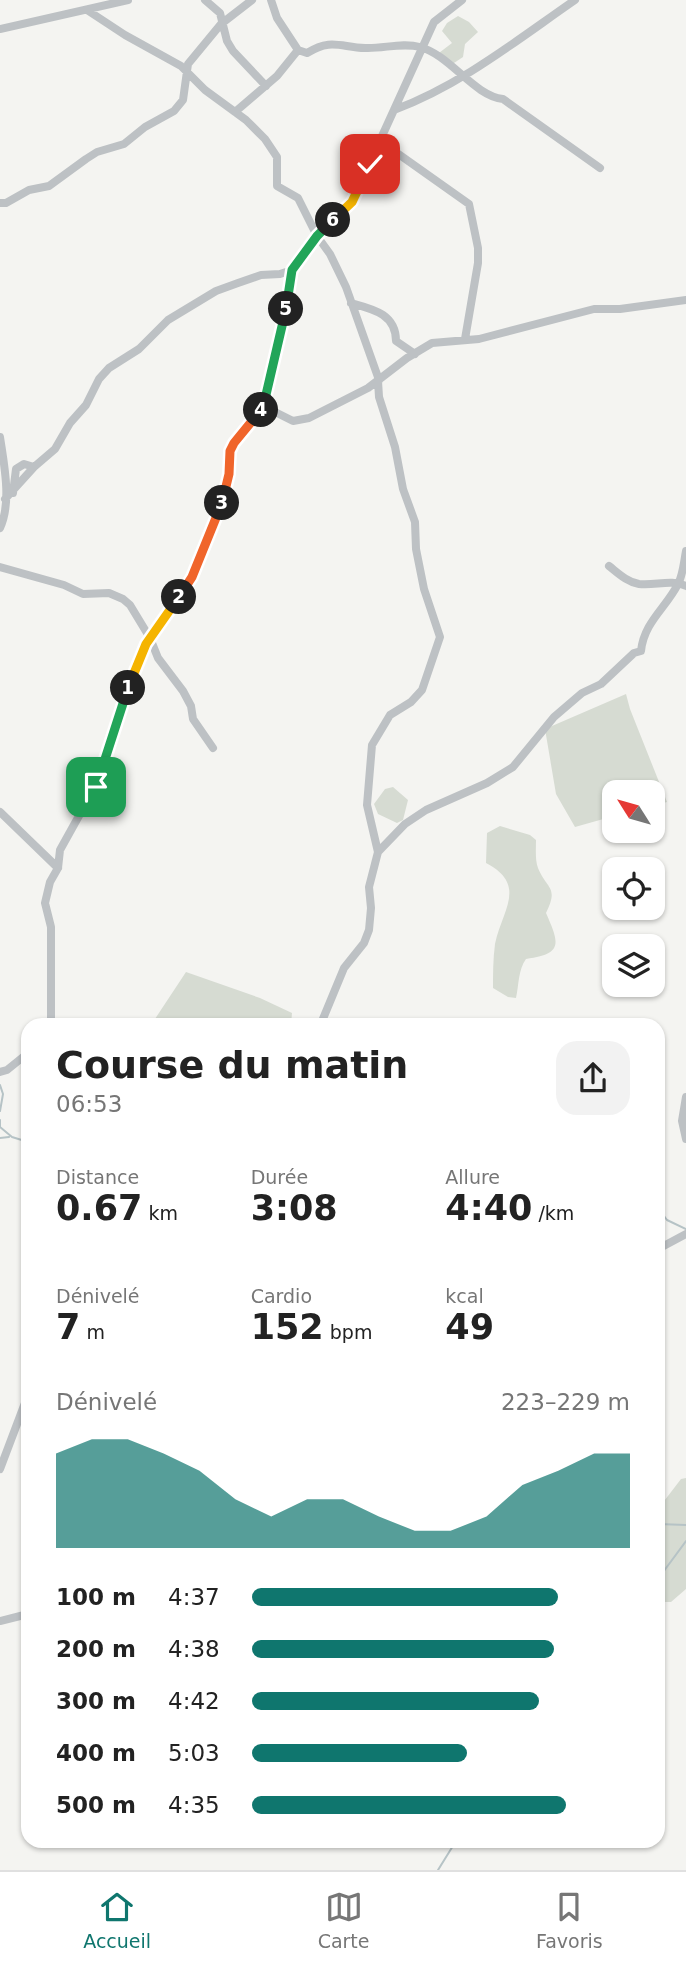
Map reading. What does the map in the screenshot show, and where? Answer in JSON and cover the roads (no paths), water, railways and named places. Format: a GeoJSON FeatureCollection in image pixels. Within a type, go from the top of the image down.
{"type":"FeatureCollection","features":[{"type":"Feature","properties":{"kind":"street"},"geometry":{"type":"LineString","coordinates":[[0,29],[128,0]]}},
{"type":"Feature","properties":{"kind":"street"},"geometry":{"type":"LineString","coordinates":[[205,0],[220,13],[221,24],[233,51],[266,86]]}},
{"type":"Feature","properties":{"kind":"street"},"geometry":{"type":"LineString","coordinates":[[0,203],[6,203],[30,190],[49,186],[97,152],[124,144],[145,127],[174,111],[183,100],[188,64],[221,24],[252,0]]}},
{"type":"Feature","properties":{"kind":"street"},"geometry":{"type":"LineString","coordinates":[[271,0],[277,18],[298,50],[307,53],[330,43],[364,48],[422,47],[493,98],[503,99],[600,169]]}},
{"type":"Feature","properties":{"kind":"street"},"geometry":{"type":"LineString","coordinates":[[51,1018],[51,927],[45,903],[50,881],[58,868],[61,850],[96,787],[125,695],[150,638],[192,577],[227,488],[230,451],[261,411],[283,325],[292,270],[317,236],[352,202],[434,22],[463,0]]}},
{"type":"Feature","properties":{"kind":"street"},"geometry":{"type":"LineString","coordinates":[[394,110],[428,97],[496,56],[575,0]]}},
{"type":"Feature","properties":{"kind":"street"},"geometry":{"type":"LineString","coordinates":[[87,10],[186,72],[265,139],[277,158],[277,186],[298,198],[317,236],[330,254],[351,303],[379,381],[379,397],[395,447],[403,489],[415,522],[416,550],[424,589],[440,637],[422,690],[411,702],[390,715],[372,745],[367,805],[378,852],[369,887],[369,930],[364,943],[344,968],[323,1018]]}},
{"type":"Feature","properties":{"kind":"street"},"geometry":{"type":"LineString","coordinates":[[235,112],[266,86],[298,50]]}},
{"type":"Feature","properties":{"kind":"street"},"geometry":{"type":"LineString","coordinates":[[380,141],[469,204],[478,248],[478,263],[465,339]]}},
{"type":"Feature","properties":{"kind":"street"},"geometry":{"type":"LineString","coordinates":[[5,499],[34,467],[55,449],[108,368],[139,349],[168,320],[227,287],[261,275],[292,270]]}},
{"type":"Feature","properties":{"kind":"street"},"geometry":{"type":"LineString","coordinates":[[261,411],[271,410],[293,421],[302,421],[379,381],[432,343],[497,335],[594,309],[620,309],[686,300]]}},
{"type":"Feature","properties":{"kind":"street"},"geometry":{"type":"LineString","coordinates":[[351,303],[385,315],[394,328],[396,341],[415,354]]}},
{"type":"Feature","properties":{"kind":"street"},"geometry":{"type":"LineString","coordinates":[[0,437],[5,499],[0,528]]}},
{"type":"Feature","properties":{"kind":"street"},"geometry":{"type":"LineString","coordinates":[[378,852],[405,824],[426,810],[487,783],[513,767],[572,699],[601,684],[634,653],[641,650],[642,637],[653,618],[682,584],[686,551]]}},
{"type":"Feature","properties":{"kind":"street"},"geometry":{"type":"LineString","coordinates":[[609,566],[626,579],[639,584],[682,584]]}},
{"type":"Feature","properties":{"kind":"street"},"geometry":{"type":"LineString","coordinates":[[0,567],[64,585],[83,594],[109,593],[130,605],[150,638],[158,659],[183,691],[191,706],[193,719],[213,748]]}},
{"type":"Feature","properties":{"kind":"street"},"geometry":{"type":"LineString","coordinates":[[0,812],[58,868]]}},
{"type":"Feature","properties":{"kind":"street"},"geometry":{"type":"LineString","coordinates":[[0,1072],[21,1059]]}},
{"type":"Feature","properties":{"kind":"street"},"geometry":{"type":"LineString","coordinates":[[686,1097],[681,1121],[686,1139]]}},
{"type":"Feature","properties":{"kind":"street"},"geometry":{"type":"LineString","coordinates":[[665,1245],[686,1234]]}},
{"type":"Feature","properties":{"kind":"street"},"geometry":{"type":"LineString","coordinates":[[0,1469],[21,1414]]}},
{"type":"Feature","properties":{"kind":"street"},"geometry":{"type":"LineString","coordinates":[[0,1621],[21,1616]]}},
{"type":"Feature","properties":{"kind":"waterway"},"geometry":{"type":"LineString","coordinates":[[0,1085],[3,1094],[0,1111]]}},
{"type":"Feature","properties":{"kind":"waterway"},"geometry":{"type":"LineString","coordinates":[[0,1120],[0,1127],[12,1137],[21,1140]]}},
{"type":"Feature","properties":{"kind":"waterway"},"geometry":{"type":"LineString","coordinates":[[0,1138],[9,1137]]}},
{"type":"Feature","properties":{"kind":"waterway"},"geometry":{"type":"LineString","coordinates":[[665,1217],[686,1229]]}},
{"type":"Feature","properties":{"kind":"waterway"},"geometry":{"type":"LineString","coordinates":[[665,1524],[686,1525]]}},
{"type":"Feature","properties":{"kind":"waterway"},"geometry":{"type":"LineString","coordinates":[[665,1570],[686,1541]]}},
{"type":"Feature","properties":{"kind":"waterway"},"geometry":{"type":"LineString","coordinates":[[438,1870],[452,1848]]}}]}
